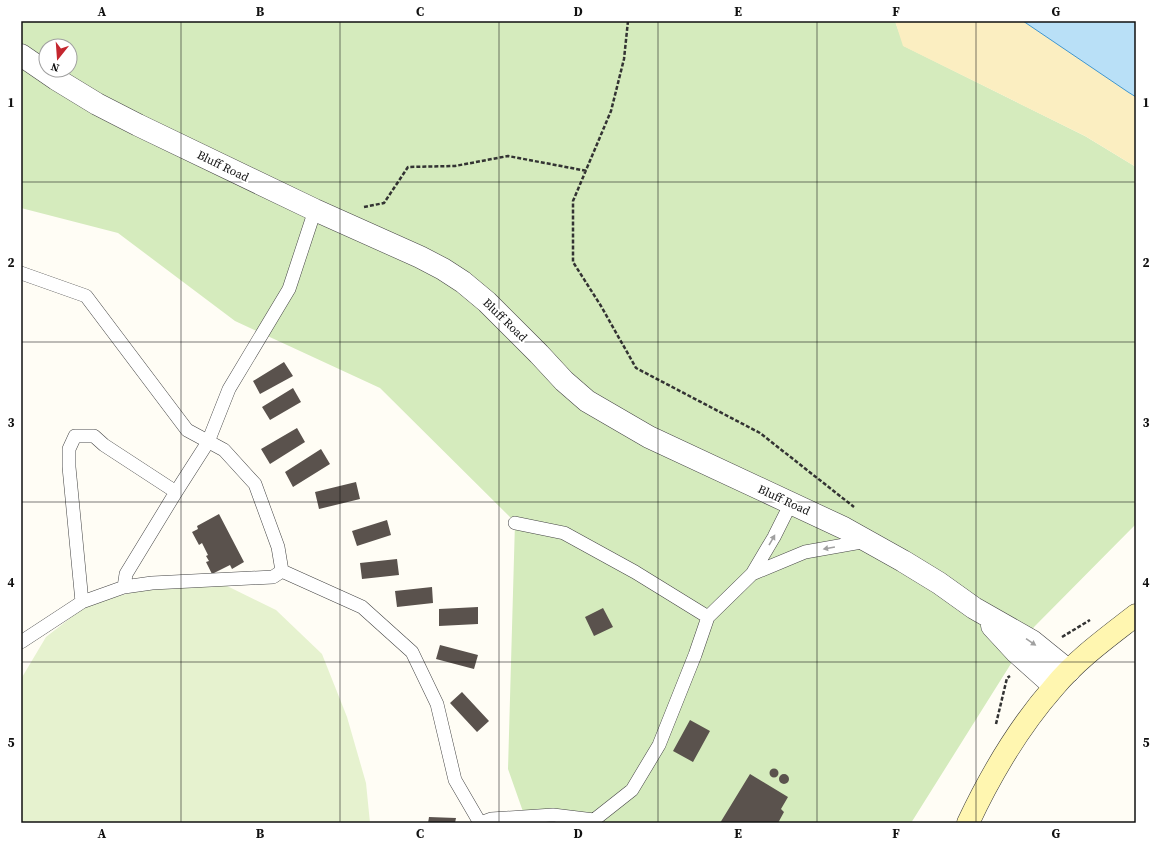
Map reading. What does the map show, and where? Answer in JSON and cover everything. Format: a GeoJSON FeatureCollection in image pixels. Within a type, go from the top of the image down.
{"type":"FeatureCollection","features":[{"type":"Feature","properties":{"kind":"street","name":"Bluff Road"},"geometry":{"type":"LineString","coordinates":[[21,55],[56,79],[97,104],[138,125],[315,210],[420,257],[443,269],[463,282],[487,302],[564,381],[587,401],[649,437],[844,528],[903,561],[939,583],[974,608],[1032,641],[1062,679]]}},
{"type":"Feature","properties":{"kind":"street"},"geometry":{"type":"LineString","coordinates":[[968,823],[984,789],[1007,750],[1024,726],[1062,679],[1094,648],[1136,615]]}},
{"type":"Feature","properties":{"kind":"lane"},"geometry":{"type":"LineString","coordinates":[[124,587],[126,574],[208,442],[229,389],[290,289],[315,210]]}},
{"type":"Feature","properties":{"kind":"lane"},"geometry":{"type":"LineString","coordinates":[[21,273],[86,296],[187,430],[224,450],[255,484],[278,547],[282,571]]}},
{"type":"Feature","properties":{"kind":"lane"},"geometry":{"type":"LineString","coordinates":[[82,602],[69,467],[69,449],[75,436],[94,436],[104,445],[176,492]]}},
{"type":"Feature","properties":{"kind":"lane"},"geometry":{"type":"LineString","coordinates":[[282,571],[362,607],[412,652],[437,704],[455,780],[485,822],[553,819],[594,820],[632,790],[659,745],[695,655],[708,617],[752,574],[774,537],[791,503]]}},
{"type":"Feature","properties":{"kind":"lane"},"geometry":{"type":"LineString","coordinates":[[515,522],[564,533],[635,572],[708,617]]}},
{"type":"Feature","properties":{"kind":"lane"},"geometry":{"type":"LineString","coordinates":[[752,574],[805,552],[867,541]]}},
{"type":"Feature","properties":{"kind":"lane"},"geometry":{"type":"LineString","coordinates":[[21,642],[82,602],[124,587],[152,583],[273,576],[282,571]]}},
{"type":"Feature","properties":{"kind":"path"},"geometry":{"type":"LineString","coordinates":[[628,21],[624,59],[611,111],[587,171],[573,201],[573,262],[601,306],[636,368],[760,433],[858,509]]}},
{"type":"Feature","properties":{"kind":"path"},"geometry":{"type":"LineString","coordinates":[[357,208],[384,203],[408,167],[454,166],[508,156],[587,171]]}},
{"type":"Feature","properties":{"kind":"path"},"geometry":{"type":"LineString","coordinates":[[1056,640],[1093,619]]}},
{"type":"Feature","properties":{"kind":"green space"},"geometry":{"type":"Polygon","coordinates":[[[21,21],[895,21],[904,46],[1085,136],[1136,167],[1136,524],[1034,627],[911,823],[527,823],[508,769],[515,522],[380,388],[235,321],[118,233],[21,208],[21,21]]]}},
{"type":"Feature","properties":{"kind":"green space"},"geometry":{"type":"Polygon","coordinates":[[[225,585],[276,610],[322,654],[347,717],[366,783],[370,823],[21,823],[21,679],[46,637],[87,605],[144,589],[225,585]]]}},
{"type":"Feature","properties":{"kind":"sand"},"geometry":{"type":"Polygon","coordinates":[[[895,21],[1023,21],[1136,97],[1136,167],[1085,136],[903,46],[895,21]]]}},
{"type":"Feature","properties":{"kind":"water"},"geometry":{"type":"Polygon","coordinates":[[[1023,21],[1136,21],[1136,97],[1128,92],[1023,21]]]}},
{"type":"Feature","properties":{"kind":"building"},"geometry":{"type":"Polygon","coordinates":[[[284,362],[293,376],[260,394],[253,381],[284,362]]]}},
{"type":"Feature","properties":{"kind":"building"},"geometry":{"type":"Polygon","coordinates":[[[293,388],[301,402],[270,420],[262,407],[293,388]]]}},
{"type":"Feature","properties":{"kind":"building"},"geometry":{"type":"Polygon","coordinates":[[[297,428],[305,442],[270,464],[261,449],[297,428]]]}},
{"type":"Feature","properties":{"kind":"building"},"geometry":{"type":"Polygon","coordinates":[[[321,449],[330,464],[293,487],[285,472],[321,449]]]}},
{"type":"Feature","properties":{"kind":"building"},"geometry":{"type":"Polygon","coordinates":[[[356,482],[360,499],[319,509],[315,492],[356,482]]]}},
{"type":"Feature","properties":{"kind":"building"},"geometry":{"type":"Polygon","coordinates":[[[219,514],[244,562],[232,569],[230,565],[212,574],[206,562],[209,561],[206,556],[208,555],[202,543],[199,545],[192,532],[198,529],[197,526],[219,514]]]}},
{"type":"Feature","properties":{"kind":"building"},"geometry":{"type":"Polygon","coordinates":[[[387,520],[391,535],[357,546],[352,531],[387,520]]]}},
{"type":"Feature","properties":{"kind":"building"},"geometry":{"type":"Polygon","coordinates":[[[397,559],[399,575],[362,579],[360,563],[397,559]]]}},
{"type":"Feature","properties":{"kind":"building"},"geometry":{"type":"Polygon","coordinates":[[[432,587],[433,603],[397,607],[395,591],[432,587]]]}},
{"type":"Feature","properties":{"kind":"building"},"geometry":{"type":"Polygon","coordinates":[[[478,607],[478,624],[439,626],[439,609],[478,607]]]}},
{"type":"Feature","properties":{"kind":"building"},"geometry":{"type":"Polygon","coordinates":[[[603,608],[613,627],[594,636],[585,617],[603,608]]]}},
{"type":"Feature","properties":{"kind":"building"},"geometry":{"type":"Polygon","coordinates":[[[440,645],[478,655],[474,669],[436,659],[440,645]]]}},
{"type":"Feature","properties":{"kind":"building"},"geometry":{"type":"Polygon","coordinates":[[[462,692],[489,721],[477,732],[450,703],[462,692]]]}},
{"type":"Feature","properties":{"kind":"building"},"geometry":{"type":"Polygon","coordinates":[[[690,720],[710,731],[693,762],[673,751],[690,720]]]}},
{"type":"Feature","properties":{"kind":"building"},"geometry":{"type":"Polygon","coordinates":[[[774,768],[779,773],[774,778],[769,773],[774,768]]]}},
{"type":"Feature","properties":{"kind":"building"},"geometry":{"type":"Polygon","coordinates":[[[750,774],[788,797],[781,809],[784,812],[778,823],[720,823],[750,774]]]}},
{"type":"Feature","properties":{"kind":"building"},"geometry":{"type":"Polygon","coordinates":[[[782,774],[786,774],[789,779],[786,784],[782,784],[779,781],[779,777],[782,774]]]}},
{"type":"Feature","properties":{"kind":"building"},"geometry":{"type":"Polygon","coordinates":[[[429,817],[456,818],[455,823],[428,823],[429,817]]]}}]}
